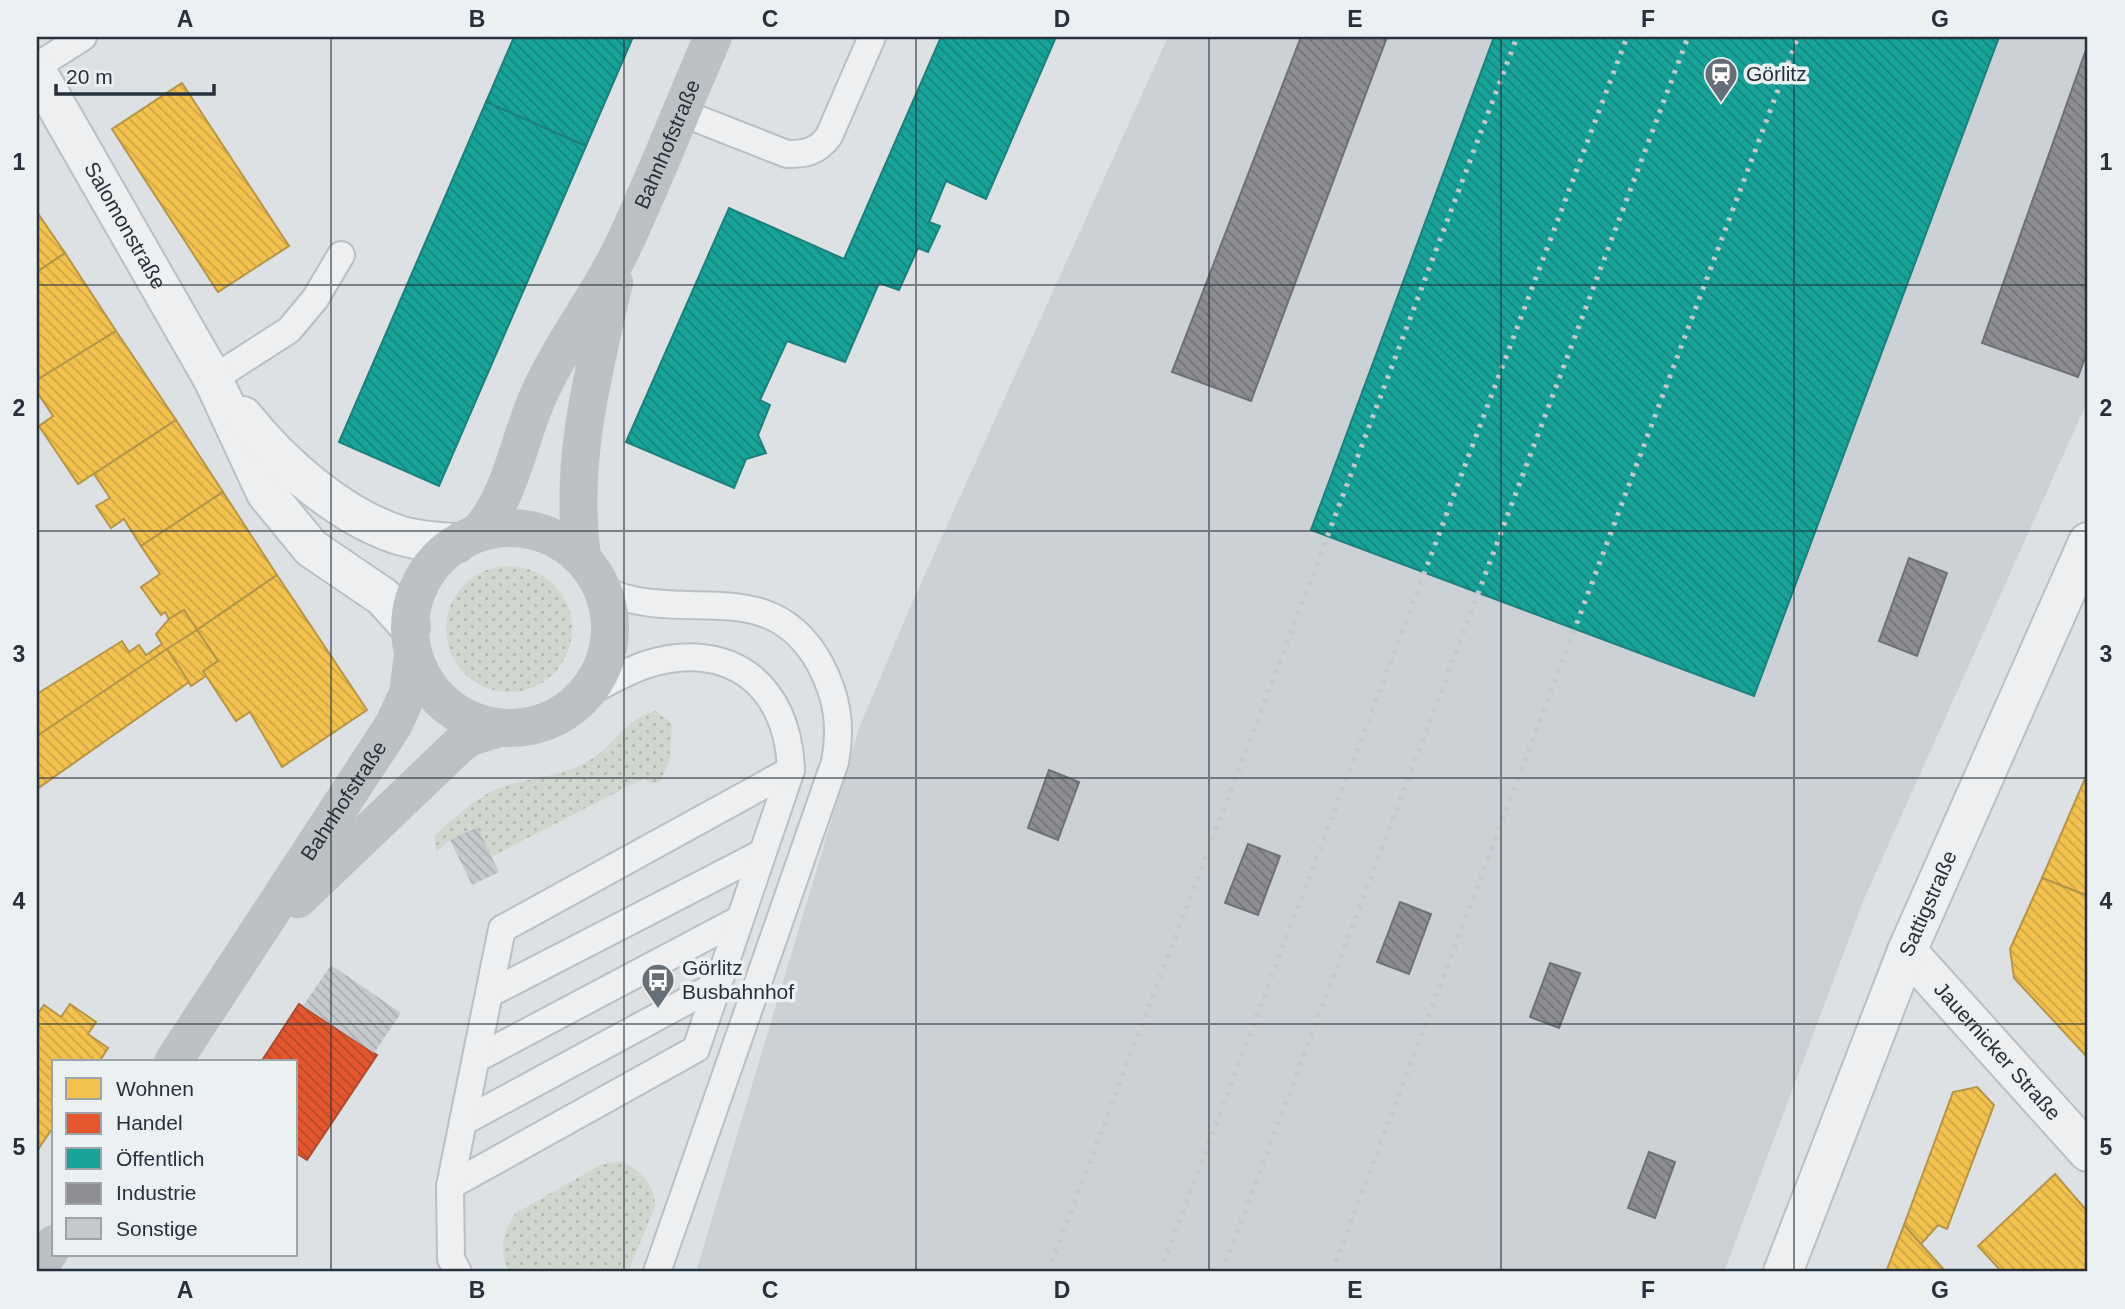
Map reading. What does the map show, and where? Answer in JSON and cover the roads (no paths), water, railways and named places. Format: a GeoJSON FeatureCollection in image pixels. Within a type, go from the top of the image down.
{"type":"FeatureCollection","features":[{"type":"Feature","properties":{"kind":"main road","name":"Bahnhofstraße"},"geometry":{"type":"LineString","coordinates":[[467,538],[504,493],[529,416],[549,372],[621,250],[713,37]]}},
{"type":"Feature","properties":{"kind":"main road","name":"Bahnhofstraße"},"geometry":{"type":"LineString","coordinates":[[582,557],[577,486],[581,439],[621,250]]}},
{"type":"Feature","properties":{"kind":"main road","name":"Bahnhofstraße"},"geometry":{"type":"LineString","coordinates":[[174,1060],[252,940],[394,724],[408,693],[413,602],[422,579],[437,558],[467,538],[500,527],[535,530],[565,543],[582,557],[603,590],[610,622],[607,655],[587,693],[569,709],[548,721],[526,727],[499,728],[470,737],[252,940]]}},
{"type":"Feature","properties":{"kind":"main road","name":"Bahnhofstraße"},"geometry":{"type":"LineString","coordinates":[[412,641],[423,678],[447,706],[467,719],[499,728]]}},
{"type":"Feature","properties":{"kind":"main road"},"geometry":{"type":"LineString","coordinates":[[37,1271],[52,1247]]}},
{"type":"Feature","properties":{"kind":"street","name":"Salomonstraße"},"geometry":{"type":"LineString","coordinates":[[37,72],[214,379],[246,454],[281,514],[311,548],[383,597],[412,641]]}},
{"type":"Feature","properties":{"kind":"street","name":"Salomonstraße"},"geometry":{"type":"LineString","coordinates":[[214,379],[269,448],[325,495],[401,536],[422,541],[467,538]]}},
{"type":"Feature","properties":{"kind":"street","name":"Sattigstraße"},"geometry":{"type":"LineString","coordinates":[[1783,1272],[1907,951],[2088,542]]}},
{"type":"Feature","properties":{"kind":"street","name":"Jauernicker Straße"},"geometry":{"type":"LineString","coordinates":[[1907,951],[2088,1152]]}},
{"type":"Feature","properties":{"kind":"lane"},"geometry":{"type":"LineString","coordinates":[[37,66],[83,37]]}},
{"type":"Feature","properties":{"kind":"lane"},"geometry":{"type":"LineString","coordinates":[[680,112],[787,154],[803,154],[820,148],[829,136],[872,37]]}},
{"type":"Feature","properties":{"kind":"lane"},"geometry":{"type":"LineString","coordinates":[[214,379],[289,330],[315,299],[341,255]]}},
{"type":"Feature","properties":{"kind":"lane"},"geometry":{"type":"LineString","coordinates":[[603,590],[629,600],[659,606],[746,607],[773,615],[789,625],[809,647],[830,682],[839,715],[835,762],[657,1272]]}},
{"type":"Feature","properties":{"kind":"lane"},"geometry":{"type":"LineString","coordinates":[[450,1186],[696,1049],[791,770],[789,744],[779,711],[761,683],[736,665],[699,659],[649,664],[587,693]]}},
{"type":"Feature","properties":{"kind":"lane"},"geometry":{"type":"LineString","coordinates":[[458,1272],[450,1259],[450,1186],[502,929],[791,770]]}},
{"type":"Feature","properties":{"kind":"lane"},"geometry":{"type":"LineString","coordinates":[[489,994],[762,853]]}},
{"type":"Feature","properties":{"kind":"lane"},"geometry":{"type":"LineString","coordinates":[[476,1059],[740,919]]}},
{"type":"Feature","properties":{"kind":"lane"},"geometry":{"type":"LineString","coordinates":[[463,1122],[718,984]]}},
{"type":"Feature","properties":{"kind":"railway"},"geometry":{"type":"LineString","coordinates":[[1048,1272],[1517,37]]}},
{"type":"Feature","properties":{"kind":"railway"},"geometry":{"type":"LineString","coordinates":[[1160,1272],[1627,37]]}},
{"type":"Feature","properties":{"kind":"railway"},"geometry":{"type":"LineString","coordinates":[[1222,1272],[1688,37]]}},
{"type":"Feature","properties":{"kind":"railway"},"geometry":{"type":"LineString","coordinates":[[1332,1272],[1798,37]]}},
{"type":"Feature","properties":{"kind":"place","name":"Görlitz"},"geometry":{"type":"Point","coordinates":[1721,104]}},
{"type":"Feature","properties":{"kind":"place","name":"Görlitz Busbahnhof"},"geometry":{"type":"Point","coordinates":[658,1010]}}]}
